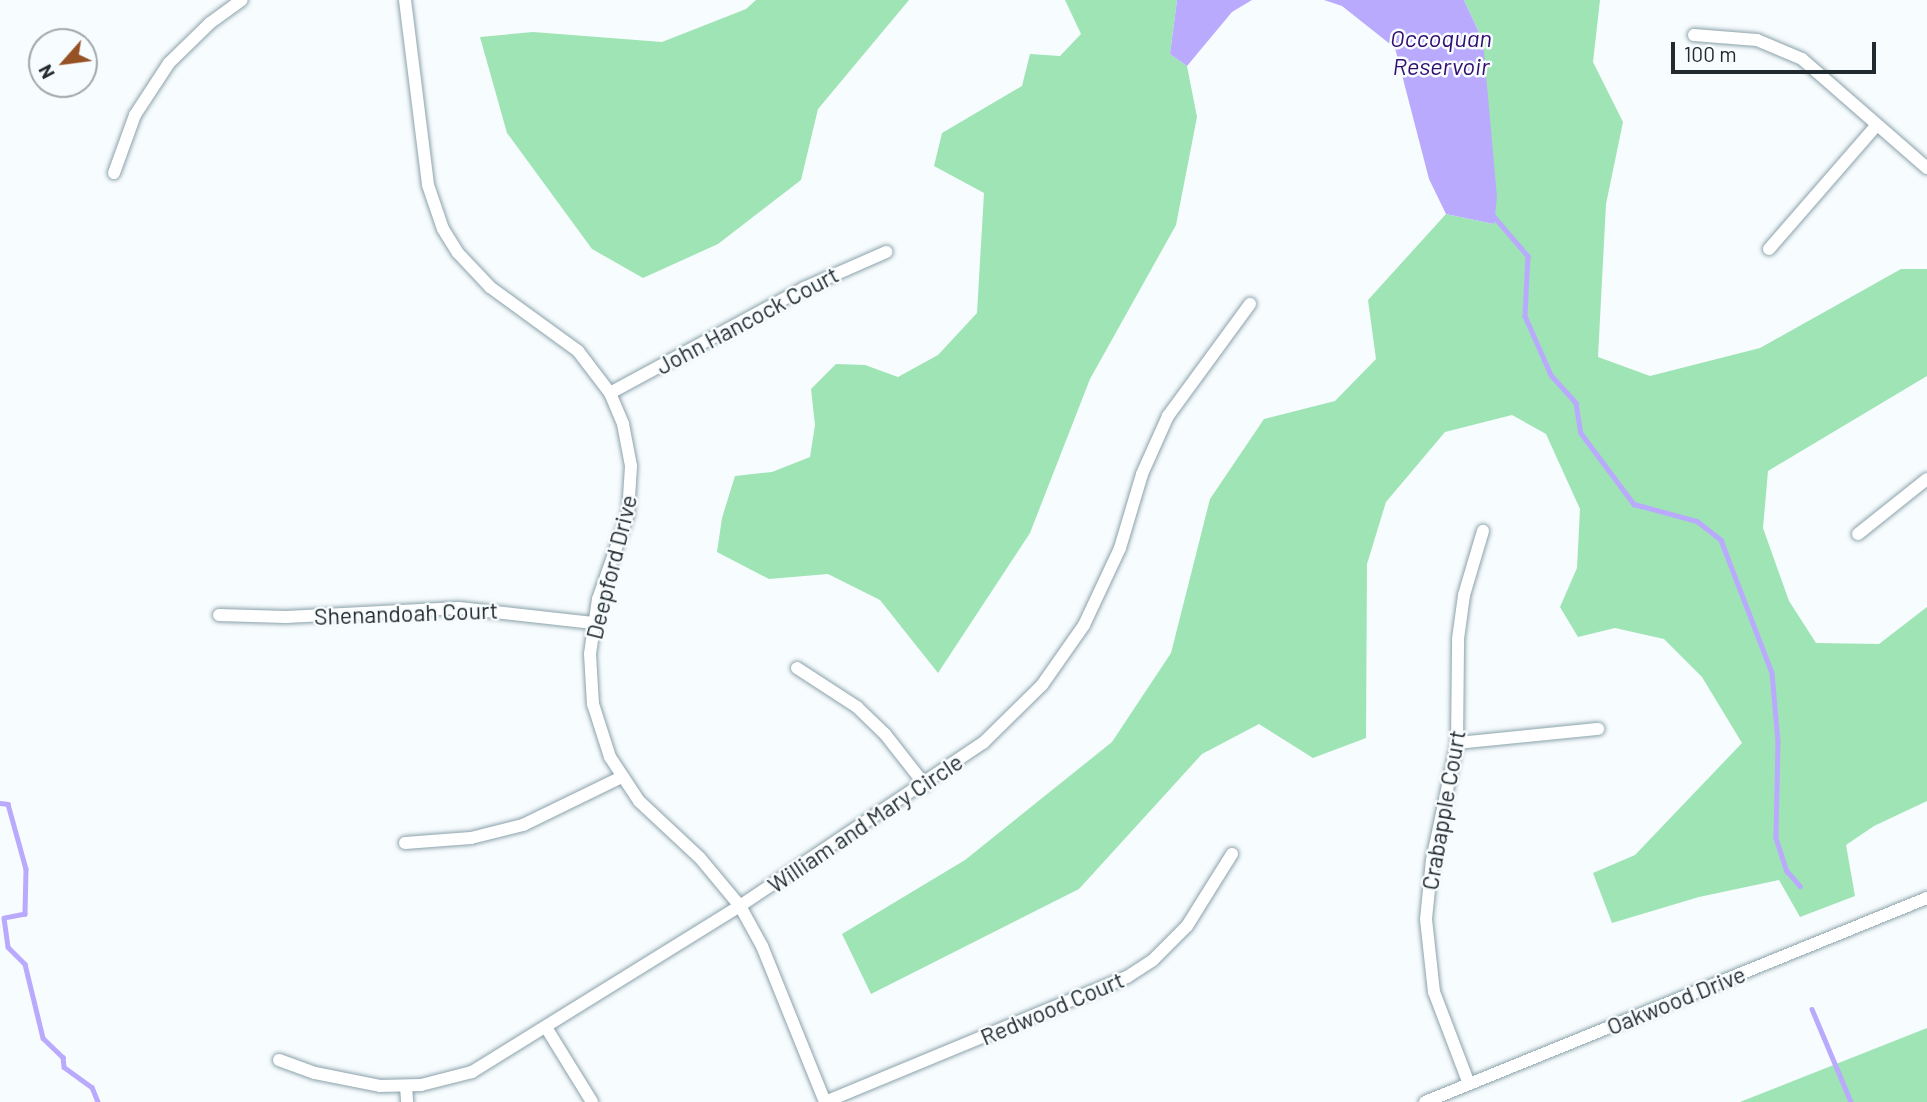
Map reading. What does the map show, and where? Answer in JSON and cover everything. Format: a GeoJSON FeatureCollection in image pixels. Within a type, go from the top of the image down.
{"type":"FeatureCollection","features":[{"type":"Feature","properties":{"kind":"street"},"geometry":{"type":"LineString","coordinates":[[114,173],[135,115],[169,63],[210,23],[243,0]]}},
{"type":"Feature","properties":{"kind":"street","name":"Deepford Drive"},"geometry":{"type":"LineString","coordinates":[[405,0],[428,185],[443,229],[476,275],[578,351],[610,393],[628,442],[632,485],[628,514],[593,623],[593,704],[610,757],[622,777],[740,906],[762,946],[825,1102]]}},
{"type":"Feature","properties":{"kind":"street"},"geometry":{"type":"LineString","coordinates":[[1694,35],[1757,40],[1802,58],[1840,88],[1875,127],[1927,168]]}},
{"type":"Feature","properties":{"kind":"street"},"geometry":{"type":"LineString","coordinates":[[1769,249],[1875,127]]}},
{"type":"Feature","properties":{"kind":"street","name":"John Hancock Court"},"geometry":{"type":"LineString","coordinates":[[610,393],[804,288],[886,252]]}},
{"type":"Feature","properties":{"kind":"street","name":"William and Mary Circle"},"geometry":{"type":"LineString","coordinates":[[279,1060],[348,1081],[406,1086],[472,1072],[547,1029],[925,785],[1017,712],[1065,656],[1101,592],[1142,474],[1168,416],[1250,304]]}},
{"type":"Feature","properties":{"kind":"street"},"geometry":{"type":"LineString","coordinates":[[1858,534],[1927,479]]}},
{"type":"Feature","properties":{"kind":"street","name":"Crabapple Court"},"geometry":{"type":"LineString","coordinates":[[1469,1084],[1434,992],[1426,919],[1432,860],[1457,743],[1458,639],[1464,595],[1483,531]]}},
{"type":"Feature","properties":{"kind":"street","name":"Shenandoah Court"},"geometry":{"type":"LineString","coordinates":[[219,615],[286,617],[458,608],[593,623]]}},
{"type":"Feature","properties":{"kind":"street"},"geometry":{"type":"LineString","coordinates":[[797,668],[857,707],[885,734],[925,785]]}},
{"type":"Feature","properties":{"kind":"street"},"geometry":{"type":"LineString","coordinates":[[1457,743],[1598,729]]}},
{"type":"Feature","properties":{"kind":"street"},"geometry":{"type":"LineString","coordinates":[[405,843],[471,838],[523,825],[622,777]]}},
{"type":"Feature","properties":{"kind":"street","name":"Redwood Court"},"geometry":{"type":"LineString","coordinates":[[825,1102],[1127,977],[1153,960],[1187,926],[1232,854]]}},
{"type":"Feature","properties":{"kind":"street","name":"Oakwood Drive"},"geometry":{"type":"LineString","coordinates":[[1424,1102],[1927,898]]}},
{"type":"Feature","properties":{"kind":"street"},"geometry":{"type":"LineString","coordinates":[[547,1029],[592,1102]]}},
{"type":"Feature","properties":{"kind":"street"},"geometry":{"type":"LineString","coordinates":[[406,1086],[407,1102]]}},
{"type":"Feature","properties":{"kind":"green space"},"geometry":{"type":"Polygon","coordinates":[[[756,0],[909,0],[818,109],[801,180],[718,244],[643,278],[592,249],[507,133],[480,37],[533,32],[662,42],[746,9],[756,0]]]}},
{"type":"Feature","properties":{"kind":"green space"},"geometry":{"type":"Polygon","coordinates":[[[1065,0],[1177,0],[1170,54],[1187,66],[1197,117],[1176,225],[1090,379],[1030,533],[938,673],[880,600],[828,574],[769,579],[717,552],[722,518],[735,476],[772,472],[810,457],[815,425],[811,389],[836,364],[865,365],[898,377],[938,355],[977,313],[984,193],[934,166],[942,133],[1022,86],[1030,54],[1060,56],[1081,34],[1065,0]]]}},
{"type":"Feature","properties":{"kind":"green space"},"geometry":{"type":"Polygon","coordinates":[[[1464,0],[1600,0],[1593,62],[1623,122],[1606,204],[1598,357],[1650,376],[1760,348],[1901,269],[1927,269],[1927,376],[1768,471],[1763,528],[1789,601],[1816,643],[1879,644],[1927,607],[1927,801],[1874,826],[1846,845],[1855,896],[1800,917],[1779,880],[1699,897],[1612,923],[1593,873],[1635,855],[1742,743],[1702,677],[1664,639],[1615,628],[1578,637],[1560,607],[1577,568],[1580,509],[1546,434],[1512,415],[1445,432],[1386,502],[1367,564],[1366,738],[1313,758],[1259,724],[1202,754],[1079,889],[871,994],[842,934],[965,860],[1112,742],[1171,653],[1210,499],[1264,419],[1335,401],[1376,359],[1368,300],[1446,214],[1494,224],[1483,41],[1464,0]]]}},
{"type":"Feature","properties":{"kind":"green space"},"geometry":{"type":"Polygon","coordinates":[[[1927,1028],[1927,1102],[1740,1102],[1927,1028]]]}},
{"type":"Feature","properties":{"kind":"water"},"geometry":{"type":"Polygon","coordinates":[[[1177,0],[1252,0],[1232,12],[1187,66],[1170,54],[1177,0]]]}},
{"type":"Feature","properties":{"kind":"water","name":"Occoquan Reservoir"},"geometry":{"type":"Polygon","coordinates":[[[1324,0],[1464,0],[1483,41],[1497,197],[1494,224],[1446,214],[1429,179],[1395,48],[1342,6],[1324,0]]]}},
{"type":"Feature","properties":{"kind":"waterway"},"geometry":{"type":"LineString","coordinates":[[1491,213],[1528,256],[1525,316],[1551,375],[1576,403],[1581,433],[1634,504],[1697,521],[1721,540],[1772,673],[1778,741],[1776,838],[1787,871],[1800,886]]}},
{"type":"Feature","properties":{"kind":"waterway"},"geometry":{"type":"LineString","coordinates":[[0,803],[8,804],[26,869],[25,914],[4,918],[8,947],[25,964],[43,1038],[63,1057],[64,1067],[92,1087],[98,1102]]}},
{"type":"Feature","properties":{"kind":"waterway"},"geometry":{"type":"LineString","coordinates":[[1812,1009],[1851,1102]]}}]}
